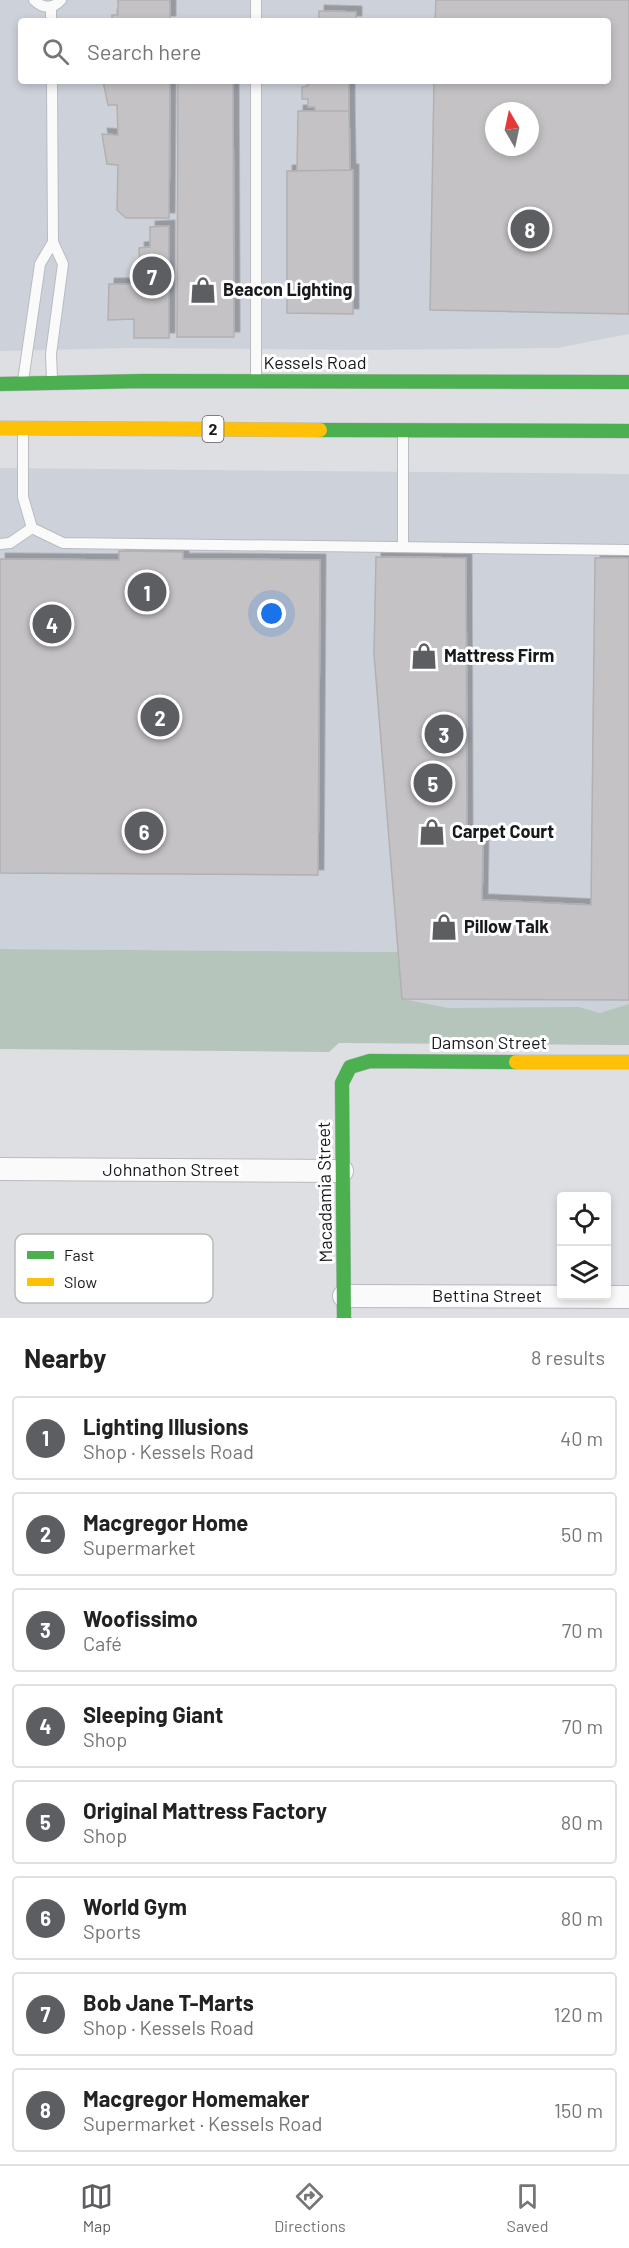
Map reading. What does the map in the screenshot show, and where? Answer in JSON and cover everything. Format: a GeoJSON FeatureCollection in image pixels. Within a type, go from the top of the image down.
{"type":"FeatureCollection","features":[{"type":"Feature","properties":{"kind":"main road","name":"Kessels Road"},"geometry":{"type":"LineString","coordinates":[[0,384],[256,381],[629,382]]}},
{"type":"Feature","properties":{"kind":"main road","name":"2"},"geometry":{"type":"LineString","coordinates":[[0,428],[629,431]]}},
{"type":"Feature","properties":{"kind":"main road","name":"Damson Street"},"geometry":{"type":"LineString","coordinates":[[350,1067],[370,1060],[629,1062]]}},
{"type":"Feature","properties":{"kind":"main road","name":"Macadamia Street"},"geometry":{"type":"LineString","coordinates":[[344,1307],[342,1083],[350,1067]]}},
{"type":"Feature","properties":{"kind":"street","name":"Johnathon Street"},"geometry":{"type":"LineString","coordinates":[[0,1169],[342,1171]]}},
{"type":"Feature","properties":{"kind":"street","name":"Bettina Street"},"geometry":{"type":"LineString","coordinates":[[344,1307],[629,1297]]}},
{"type":"Feature","properties":{"kind":"lane"},"geometry":{"type":"LineString","coordinates":[[34,0],[42,6],[51,6],[62,0]]}},
{"type":"Feature","properties":{"kind":"lane"},"geometry":{"type":"LineString","coordinates":[[256,0],[256,18]]}},
{"type":"Feature","properties":{"kind":"lane"},"geometry":{"type":"LineString","coordinates":[[51,6],[51,18]]}},
{"type":"Feature","properties":{"kind":"lane"},"geometry":{"type":"LineString","coordinates":[[52,84],[53,242],[63,264],[51,354],[52,382]]}},
{"type":"Feature","properties":{"kind":"lane"},"geometry":{"type":"LineString","coordinates":[[256,84],[256,381]]}},
{"type":"Feature","properties":{"kind":"lane"},"geometry":{"type":"LineString","coordinates":[[23,383],[40,264],[53,242]]}},
{"type":"Feature","properties":{"kind":"lane"},"geometry":{"type":"LineString","coordinates":[[23,428],[23,497],[32,528],[63,543],[629,550]]}},
{"type":"Feature","properties":{"kind":"lane"},"geometry":{"type":"LineString","coordinates":[[403,430],[403,547]]}},
{"type":"Feature","properties":{"kind":"lane"},"geometry":{"type":"LineString","coordinates":[[0,544],[10,543],[32,528]]}},
{"type":"Feature","properties":{"kind":"shaded area"},"geometry":{"type":"Polygon","coordinates":[[[0,0],[629,0],[629,334],[557,348],[363,350],[131,348],[0,351],[0,0]]]}},
{"type":"Feature","properties":{"kind":"shaded area"},"geometry":{"type":"Polygon","coordinates":[[[0,468],[629,474],[629,1045],[407,1042],[398,952],[0,949],[0,468]]]}},
{"type":"Feature","properties":{"kind":"green space"},"geometry":{"type":"Polygon","coordinates":[[[0,949],[398,952],[403,999],[448,1008],[579,1007],[600,1013],[629,1004],[629,1045],[339,1043],[329,1052],[0,1049],[0,949]]]}},
{"type":"Feature","properties":{"kind":"building"},"geometry":{"type":"Polygon","coordinates":[[[118,0],[170,0],[170,18],[112,18],[112,15],[118,15],[118,0]]]}},
{"type":"Feature","properties":{"kind":"building"},"geometry":{"type":"Polygon","coordinates":[[[436,0],[629,0],[629,314],[430,310],[434,84],[611,84],[611,18],[435,18],[436,0]]]}},
{"type":"Feature","properties":{"kind":"building"},"geometry":{"type":"Polygon","coordinates":[[[319,11],[356,12],[356,18],[319,18],[319,11]]]}},
{"type":"Feature","properties":{"kind":"building"},"geometry":{"type":"Polygon","coordinates":[[[104,84],[170,84],[169,218],[126,218],[117,210],[118,165],[107,164],[102,134],[118,135],[117,105],[108,105],[104,84]]]}},
{"type":"Feature","properties":{"kind":"building"},"geometry":{"type":"Polygon","coordinates":[[[178,84],[233,84],[234,337],[177,337],[178,84]]]}},
{"type":"Feature","properties":{"kind":"building"},"geometry":{"type":"Polygon","coordinates":[[[308,84],[349,84],[349,111],[315,111],[315,107],[308,107],[308,99],[302,99],[302,87],[308,84]]]}},
{"type":"Feature","properties":{"kind":"building"},"geometry":{"type":"Polygon","coordinates":[[[298,111],[349,111],[350,170],[297,171],[298,111]]]}},
{"type":"Feature","properties":{"kind":"building"},"geometry":{"type":"Polygon","coordinates":[[[353,170],[353,314],[287,313],[287,171],[353,170]]]}},
{"type":"Feature","properties":{"kind":"building"},"geometry":{"type":"Polygon","coordinates":[[[169,226],[169,338],[134,338],[134,319],[108,320],[109,284],[130,284],[140,269],[139,248],[150,247],[150,227],[169,226]]]}},
{"type":"Feature","properties":{"kind":"building"},"geometry":{"type":"Polygon","coordinates":[[[119,551],[183,552],[183,559],[320,560],[318,875],[0,873],[0,559],[119,560],[119,551]]]}},
{"type":"Feature","properties":{"kind":"building"},"geometry":{"type":"Polygon","coordinates":[[[376,557],[466,558],[467,840],[483,840],[482,900],[591,905],[595,558],[629,558],[629,1000],[402,999],[374,654],[376,557]]]}},
{"type":"Feature","properties":{"kind":"traffic: fast"},"geometry":{"type":"LineString","coordinates":[[0,384],[144,381],[629,382]]}},
{"type":"Feature","properties":{"kind":"traffic: fast"},"geometry":{"type":"LineString","coordinates":[[320,430],[629,431]]}},
{"type":"Feature","properties":{"kind":"traffic: fast"},"geometry":{"type":"LineString","coordinates":[[344,1318],[342,1083],[350,1067],[370,1061],[516,1062]]}},
{"type":"Feature","properties":{"kind":"traffic: slow"},"geometry":{"type":"LineString","coordinates":[[0,428],[320,430]]}},
{"type":"Feature","properties":{"kind":"traffic: slow"},"geometry":{"type":"LineString","coordinates":[[516,1062],[629,1062]]}},
{"type":"Feature","properties":{"kind":"place","name":"Macgregor Homemaker"},"geometry":{"type":"Point","coordinates":[530,229]}},
{"type":"Feature","properties":{"kind":"place","name":"Bob Jane T-Marts"},"geometry":{"type":"Point","coordinates":[152,276]}},
{"type":"Feature","properties":{"kind":"place","name":"Beacon Lighting"},"geometry":{"type":"Point","coordinates":[203,290]}},
{"type":"Feature","properties":{"kind":"place","name":"Lighting Illusions"},"geometry":{"type":"Point","coordinates":[147,592]}},
{"type":"Feature","properties":{"kind":"place","name":"Sleeping Giant"},"geometry":{"type":"Point","coordinates":[52,624]}},
{"type":"Feature","properties":{"kind":"place","name":"Mattress Firm"},"geometry":{"type":"Point","coordinates":[424,656]}},
{"type":"Feature","properties":{"kind":"place","name":"Macgregor Home"},"geometry":{"type":"Point","coordinates":[160,717]}},
{"type":"Feature","properties":{"kind":"place","name":"Woofissimo"},"geometry":{"type":"Point","coordinates":[444,734]}},
{"type":"Feature","properties":{"kind":"place","name":"Original Mattress Factory"},"geometry":{"type":"Point","coordinates":[433,783]}},
{"type":"Feature","properties":{"kind":"place","name":"World Gym"},"geometry":{"type":"Point","coordinates":[144,831]}},
{"type":"Feature","properties":{"kind":"place","name":"Carpet Court"},"geometry":{"type":"Point","coordinates":[432,832]}},
{"type":"Feature","properties":{"kind":"place","name":"Pillow Talk"},"geometry":{"type":"Point","coordinates":[444,927]}}]}
